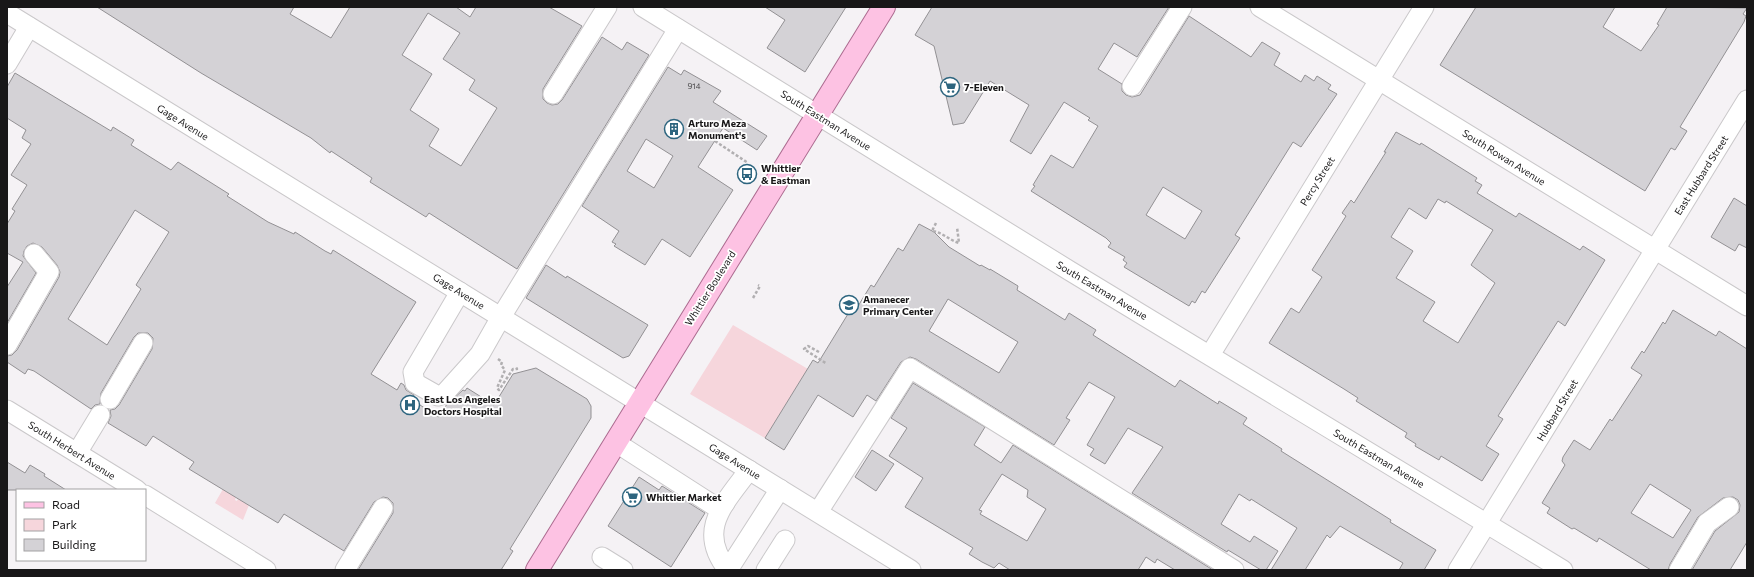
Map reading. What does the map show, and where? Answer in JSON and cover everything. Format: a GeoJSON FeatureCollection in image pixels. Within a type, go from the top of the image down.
{"type":"FeatureCollection","features":[{"type":"Feature","properties":{"kind":"main road","name":"Whittier Boulevard"},"geometry":{"type":"LineString","coordinates":[[537,570],[639,402],[884,7]]}},
{"type":"Feature","properties":{"kind":"street"},"geometry":{"type":"LineString","coordinates":[[553,94],[607,7]]}},
{"type":"Feature","properties":{"kind":"street","name":"South Eastman Avenue"},"geometry":{"type":"LineString","coordinates":[[643,7],[1070,271],[1563,570]]}},
{"type":"Feature","properties":{"kind":"street"},"geometry":{"type":"LineString","coordinates":[[1132,86],[1182,7]]}},
{"type":"Feature","properties":{"kind":"street","name":"South Rowan Avenue"},"geometry":{"type":"LineString","coordinates":[[1260,7],[1747,306]]}},
{"type":"Feature","properties":{"kind":"street","name":"Percy Street"},"geometry":{"type":"LineString","coordinates":[[1210,355],[1424,7]]}},
{"type":"Feature","properties":{"kind":"street","name":"Gage Avenue"},"geometry":{"type":"LineString","coordinates":[[11,12],[29,27],[911,570]]}},
{"type":"Feature","properties":{"kind":"street"},"geometry":{"type":"LineString","coordinates":[[7,64],[29,27]]}},
{"type":"Feature","properties":{"kind":"street"},"geometry":{"type":"LineString","coordinates":[[460,292],[415,368],[413,377],[415,383],[441,396],[480,354],[500,317],[678,29]]}},
{"type":"Feature","properties":{"kind":"street","name":"East Hubbard Street"},"geometry":{"type":"LineString","coordinates":[[1654,250],[1747,100]]}},
{"type":"Feature","properties":{"kind":"street","name":"Hubbard Street"},"geometry":{"type":"LineString","coordinates":[[1458,570],[1488,524],[1654,250]]}},
{"type":"Feature","properties":{"kind":"street"},"geometry":{"type":"LineString","coordinates":[[7,345],[49,272],[34,254]]}},
{"type":"Feature","properties":{"kind":"street"},"geometry":{"type":"LineString","coordinates":[[110,399],[143,343]]}},
{"type":"Feature","properties":{"kind":"street"},"geometry":{"type":"LineString","coordinates":[[818,512],[910,368],[1234,570]]}},
{"type":"Feature","properties":{"kind":"street","name":"South Herbert Avenue"},"geometry":{"type":"LineString","coordinates":[[7,410],[135,489]]}},
{"type":"Feature","properties":{"kind":"street"},"geometry":{"type":"LineString","coordinates":[[77,453],[100,415]]}},
{"type":"Feature","properties":{"kind":"street"},"geometry":{"type":"LineString","coordinates":[[615,442],[713,505],[720,506],[725,503]]}},
{"type":"Feature","properties":{"kind":"street"},"geometry":{"type":"LineString","coordinates":[[749,470],[725,503],[714,526],[712,534],[719,558],[728,570],[780,489]]}},
{"type":"Feature","properties":{"kind":"street"},"geometry":{"type":"LineString","coordinates":[[146,496],[266,570]]}},
{"type":"Feature","properties":{"kind":"street"},"geometry":{"type":"LineString","coordinates":[[1679,570],[1707,523],[1729,507]]}},
{"type":"Feature","properties":{"kind":"street"},"geometry":{"type":"LineString","coordinates":[[345,570],[383,508]]}},
{"type":"Feature","properties":{"kind":"street"},"geometry":{"type":"LineString","coordinates":[[766,570],[784,540]]}},
{"type":"Feature","properties":{"kind":"street"},"geometry":{"type":"LineString","coordinates":[[602,557],[623,570]]}},
{"type":"Feature","properties":{"kind":"path"},"geometry":{"type":"LineString","coordinates":[[715,141],[748,163]]}},
{"type":"Feature","properties":{"kind":"path"},"geometry":{"type":"LineString","coordinates":[[936,224],[932,231],[940,232],[950,241],[959,243],[957,227]]}},
{"type":"Feature","properties":{"kind":"path"},"geometry":{"type":"LineString","coordinates":[[753,298],[760,286],[758,285]]}},
{"type":"Feature","properties":{"kind":"path"},"geometry":{"type":"LineString","coordinates":[[819,352],[808,346],[804,349],[827,364]]}},
{"type":"Feature","properties":{"kind":"path"},"geometry":{"type":"LineString","coordinates":[[501,365],[505,370],[497,388],[499,390],[512,369],[517,369],[516,367]]}},
{"type":"Feature","properties":{"kind":"green space"},"geometry":{"type":"Polygon","coordinates":[[[733,325],[808,369],[765,438],[690,394],[733,325]]]}},
{"type":"Feature","properties":{"kind":"green space"},"geometry":{"type":"Polygon","coordinates":[[[223,489],[236,497],[235,500],[237,501],[238,498],[249,505],[243,520],[215,503],[223,489]]]}},
{"type":"Feature","properties":{"kind":"building"},"geometry":{"type":"Polygon","coordinates":[[[97,7],[294,7],[290,14],[331,38],[350,7],[456,7],[470,17],[476,7],[549,7],[582,26],[543,89],[543,99],[552,105],[558,104],[562,100],[602,37],[622,50],[627,42],[649,55],[517,269],[429,213],[426,217],[370,182],[372,178],[331,151],[330,153],[311,138],[201,73],[97,7]],[[428,13],[402,55],[432,74],[410,110],[439,129],[429,146],[461,166],[497,108],[469,90],[475,80],[443,59],[460,33],[428,13]]]}},
{"type":"Feature","properties":{"kind":"building"},"geometry":{"type":"Polygon","coordinates":[[[765,7],[846,7],[805,72],[767,48],[785,20],[765,7]]]}},
{"type":"Feature","properties":{"kind":"building"},"geometry":{"type":"Polygon","coordinates":[[[932,7],[1169,7],[1137,57],[1114,43],[1098,69],[1122,84],[1122,91],[1126,95],[1132,97],[1140,95],[1189,16],[1251,57],[1262,42],[1280,53],[1274,65],[1301,82],[1305,75],[1314,81],[1317,76],[1331,85],[1328,89],[1337,94],[1301,147],[1293,142],[1235,235],[1240,238],[1205,293],[1202,291],[1195,303],[1192,301],[1189,306],[1124,267],[1127,263],[1123,260],[1125,257],[1108,247],[1111,243],[1106,238],[1031,191],[1051,155],[1073,168],[1098,126],[1088,120],[1090,118],[1064,102],[1031,154],[1010,141],[1029,105],[990,81],[964,123],[953,125],[934,46],[915,35],[932,7]],[[1163,187],[1146,215],[1185,239],[1202,211],[1163,187]]]}},
{"type":"Feature","properties":{"kind":"building"},"geometry":{"type":"Polygon","coordinates":[[[1476,7],[1615,7],[1603,27],[1641,51],[1659,25],[1657,24],[1667,7],[1747,8],[1743,14],[1746,16],[1744,22],[1680,127],[1687,131],[1675,150],[1671,148],[1645,191],[1440,65],[1476,7]]]}},
{"type":"Feature","properties":{"kind":"building"},"geometry":{"type":"Polygon","coordinates":[[[668,67],[681,75],[684,70],[721,91],[713,102],[767,136],[757,150],[723,128],[698,167],[733,190],[690,257],[662,239],[645,265],[614,246],[616,244],[612,242],[619,231],[582,206],[668,67]],[[646,139],[627,171],[654,188],[673,156],[646,139]]]}},
{"type":"Feature","properties":{"kind":"building"},"geometry":{"type":"Polygon","coordinates":[[[15,73],[111,131],[113,127],[134,140],[131,145],[171,170],[178,162],[229,194],[227,196],[268,222],[294,234],[295,232],[331,254],[333,250],[416,302],[371,374],[397,390],[401,383],[404,385],[406,390],[414,395],[412,400],[439,417],[447,404],[467,388],[494,405],[513,374],[536,368],[587,399],[591,406],[591,418],[510,549],[513,551],[501,570],[358,570],[393,513],[393,503],[388,498],[383,497],[374,502],[344,551],[284,514],[278,523],[189,469],[194,462],[153,436],[146,446],[108,423],[111,416],[110,410],[115,409],[119,405],[152,349],[153,338],[148,333],[138,333],[134,337],[101,393],[100,404],[95,405],[91,409],[34,371],[28,369],[25,374],[7,362],[7,356],[12,355],[17,350],[59,277],[60,272],[57,265],[42,247],[33,243],[27,246],[23,256],[36,273],[7,323],[7,287],[23,262],[7,253],[7,224],[15,211],[12,209],[27,185],[11,175],[31,144],[22,138],[26,130],[7,118],[7,87],[15,73]],[[135,210],[68,319],[107,345],[141,289],[136,285],[169,232],[135,210]]]}},
{"type":"Feature","properties":{"kind":"building"},"geometry":{"type":"Polygon","coordinates":[[[1396,132],[1420,145],[1421,143],[1477,178],[1475,181],[1482,185],[1477,193],[1516,217],[1519,213],[1580,250],[1583,246],[1605,260],[1565,326],[1558,321],[1498,416],[1503,419],[1486,446],[1499,454],[1482,481],[1441,456],[1439,460],[1415,446],[1416,444],[1405,437],[1407,433],[1356,401],[1358,398],[1269,343],[1291,308],[1299,313],[1322,277],[1312,270],[1346,216],[1342,213],[1351,200],[1354,203],[1386,152],[1384,152],[1396,132]],[[1438,199],[1426,219],[1409,208],[1391,237],[1413,251],[1396,278],[1435,302],[1423,321],[1458,343],[1495,283],[1471,265],[1493,230],[1446,201],[1445,203],[1438,199]]]}},
{"type":"Feature","properties":{"kind":"building"},"geometry":{"type":"Polygon","coordinates":[[[1734,198],[1747,206],[1747,248],[1739,244],[1735,251],[1711,237],[1734,198]]]}},
{"type":"Feature","properties":{"kind":"building"},"geometry":{"type":"Polygon","coordinates":[[[919,224],[934,232],[949,247],[980,266],[981,265],[990,269],[1018,286],[1017,290],[1065,320],[1069,313],[1096,330],[1093,335],[1175,387],[1180,380],[1218,404],[1219,401],[1247,418],[1243,424],[1282,449],[1281,451],[1436,550],[1424,570],[1399,570],[1403,563],[1340,526],[1330,538],[1327,535],[1305,570],[1271,570],[1297,528],[1251,499],[1250,501],[1239,494],[1221,524],[1250,542],[1254,536],[1278,551],[1266,570],[1261,570],[1228,550],[1227,552],[1132,493],[1163,447],[1128,428],[1105,464],[1090,455],[1094,449],[1087,445],[1115,397],[1089,382],[1066,418],[1070,420],[1054,445],[916,359],[910,357],[901,362],[876,401],[867,395],[853,417],[818,395],[784,450],[765,438],[813,360],[818,363],[851,309],[855,311],[871,285],[874,287],[898,248],[903,251],[919,224]],[[948,299],[929,331],[999,373],[1018,342],[948,299]]]}},
{"type":"Feature","properties":{"kind":"building"},"geometry":{"type":"Polygon","coordinates":[[[546,265],[648,325],[629,356],[623,358],[526,298],[546,265]]]}},
{"type":"Feature","properties":{"kind":"building"},"geometry":{"type":"Polygon","coordinates":[[[1673,310],[1716,336],[1719,331],[1747,349],[1747,542],[1730,570],[1692,570],[1715,531],[1739,512],[1740,505],[1738,500],[1733,497],[1723,498],[1698,517],[1670,564],[1668,570],[1651,570],[1599,538],[1597,542],[1574,528],[1572,529],[1547,513],[1550,508],[1542,503],[1565,465],[1562,461],[1563,457],[1574,440],[1590,450],[1610,419],[1612,421],[1642,375],[1631,368],[1642,351],[1644,353],[1663,322],[1665,324],[1673,310]],[[1650,484],[1631,513],[1673,538],[1691,510],[1650,484]]]}},
{"type":"Feature","properties":{"kind":"building"},"geometry":{"type":"Polygon","coordinates":[[[913,383],[985,427],[974,445],[1001,463],[1013,445],[1213,570],[1175,570],[1157,559],[1155,563],[1146,557],[1138,570],[1010,570],[999,563],[994,568],[969,554],[973,548],[905,507],[923,478],[889,456],[907,428],[891,418],[913,383]],[[1002,474],[979,510],[982,511],[980,514],[1027,541],[1046,509],[1027,497],[1028,490],[1002,474]]]}},
{"type":"Feature","properties":{"kind":"building"},"geometry":{"type":"Polygon","coordinates":[[[872,450],[894,464],[876,491],[855,477],[872,450]]]}},
{"type":"Feature","properties":{"kind":"building"},"geometry":{"type":"Polygon","coordinates":[[[7,462],[25,473],[30,465],[64,489],[16,489],[7,490],[7,462]]]}},
{"type":"Feature","properties":{"kind":"building"},"geometry":{"type":"Polygon","coordinates":[[[639,477],[659,490],[662,486],[705,513],[671,567],[608,526],[639,477]]]}},
{"type":"Feature","properties":{"kind":"place","name":"7-Eleven"},"geometry":{"type":"Point","coordinates":[950,87]}},
{"type":"Feature","properties":{"kind":"place","name":"Arturo Meza Monument's"},"geometry":{"type":"Point","coordinates":[674,129]}},
{"type":"Feature","properties":{"kind":"place","name":"Whittier & Eastman"},"geometry":{"type":"Point","coordinates":[747,174]}},
{"type":"Feature","properties":{"kind":"place","name":"Amanecer Primary Center"},"geometry":{"type":"Point","coordinates":[849,305]}},
{"type":"Feature","properties":{"kind":"place","name":"East Los Angeles Doctors Hospital"},"geometry":{"type":"Point","coordinates":[410,405]}},
{"type":"Feature","properties":{"kind":"place","name":"Whittier Market"},"geometry":{"type":"Point","coordinates":[632,497]}}]}
